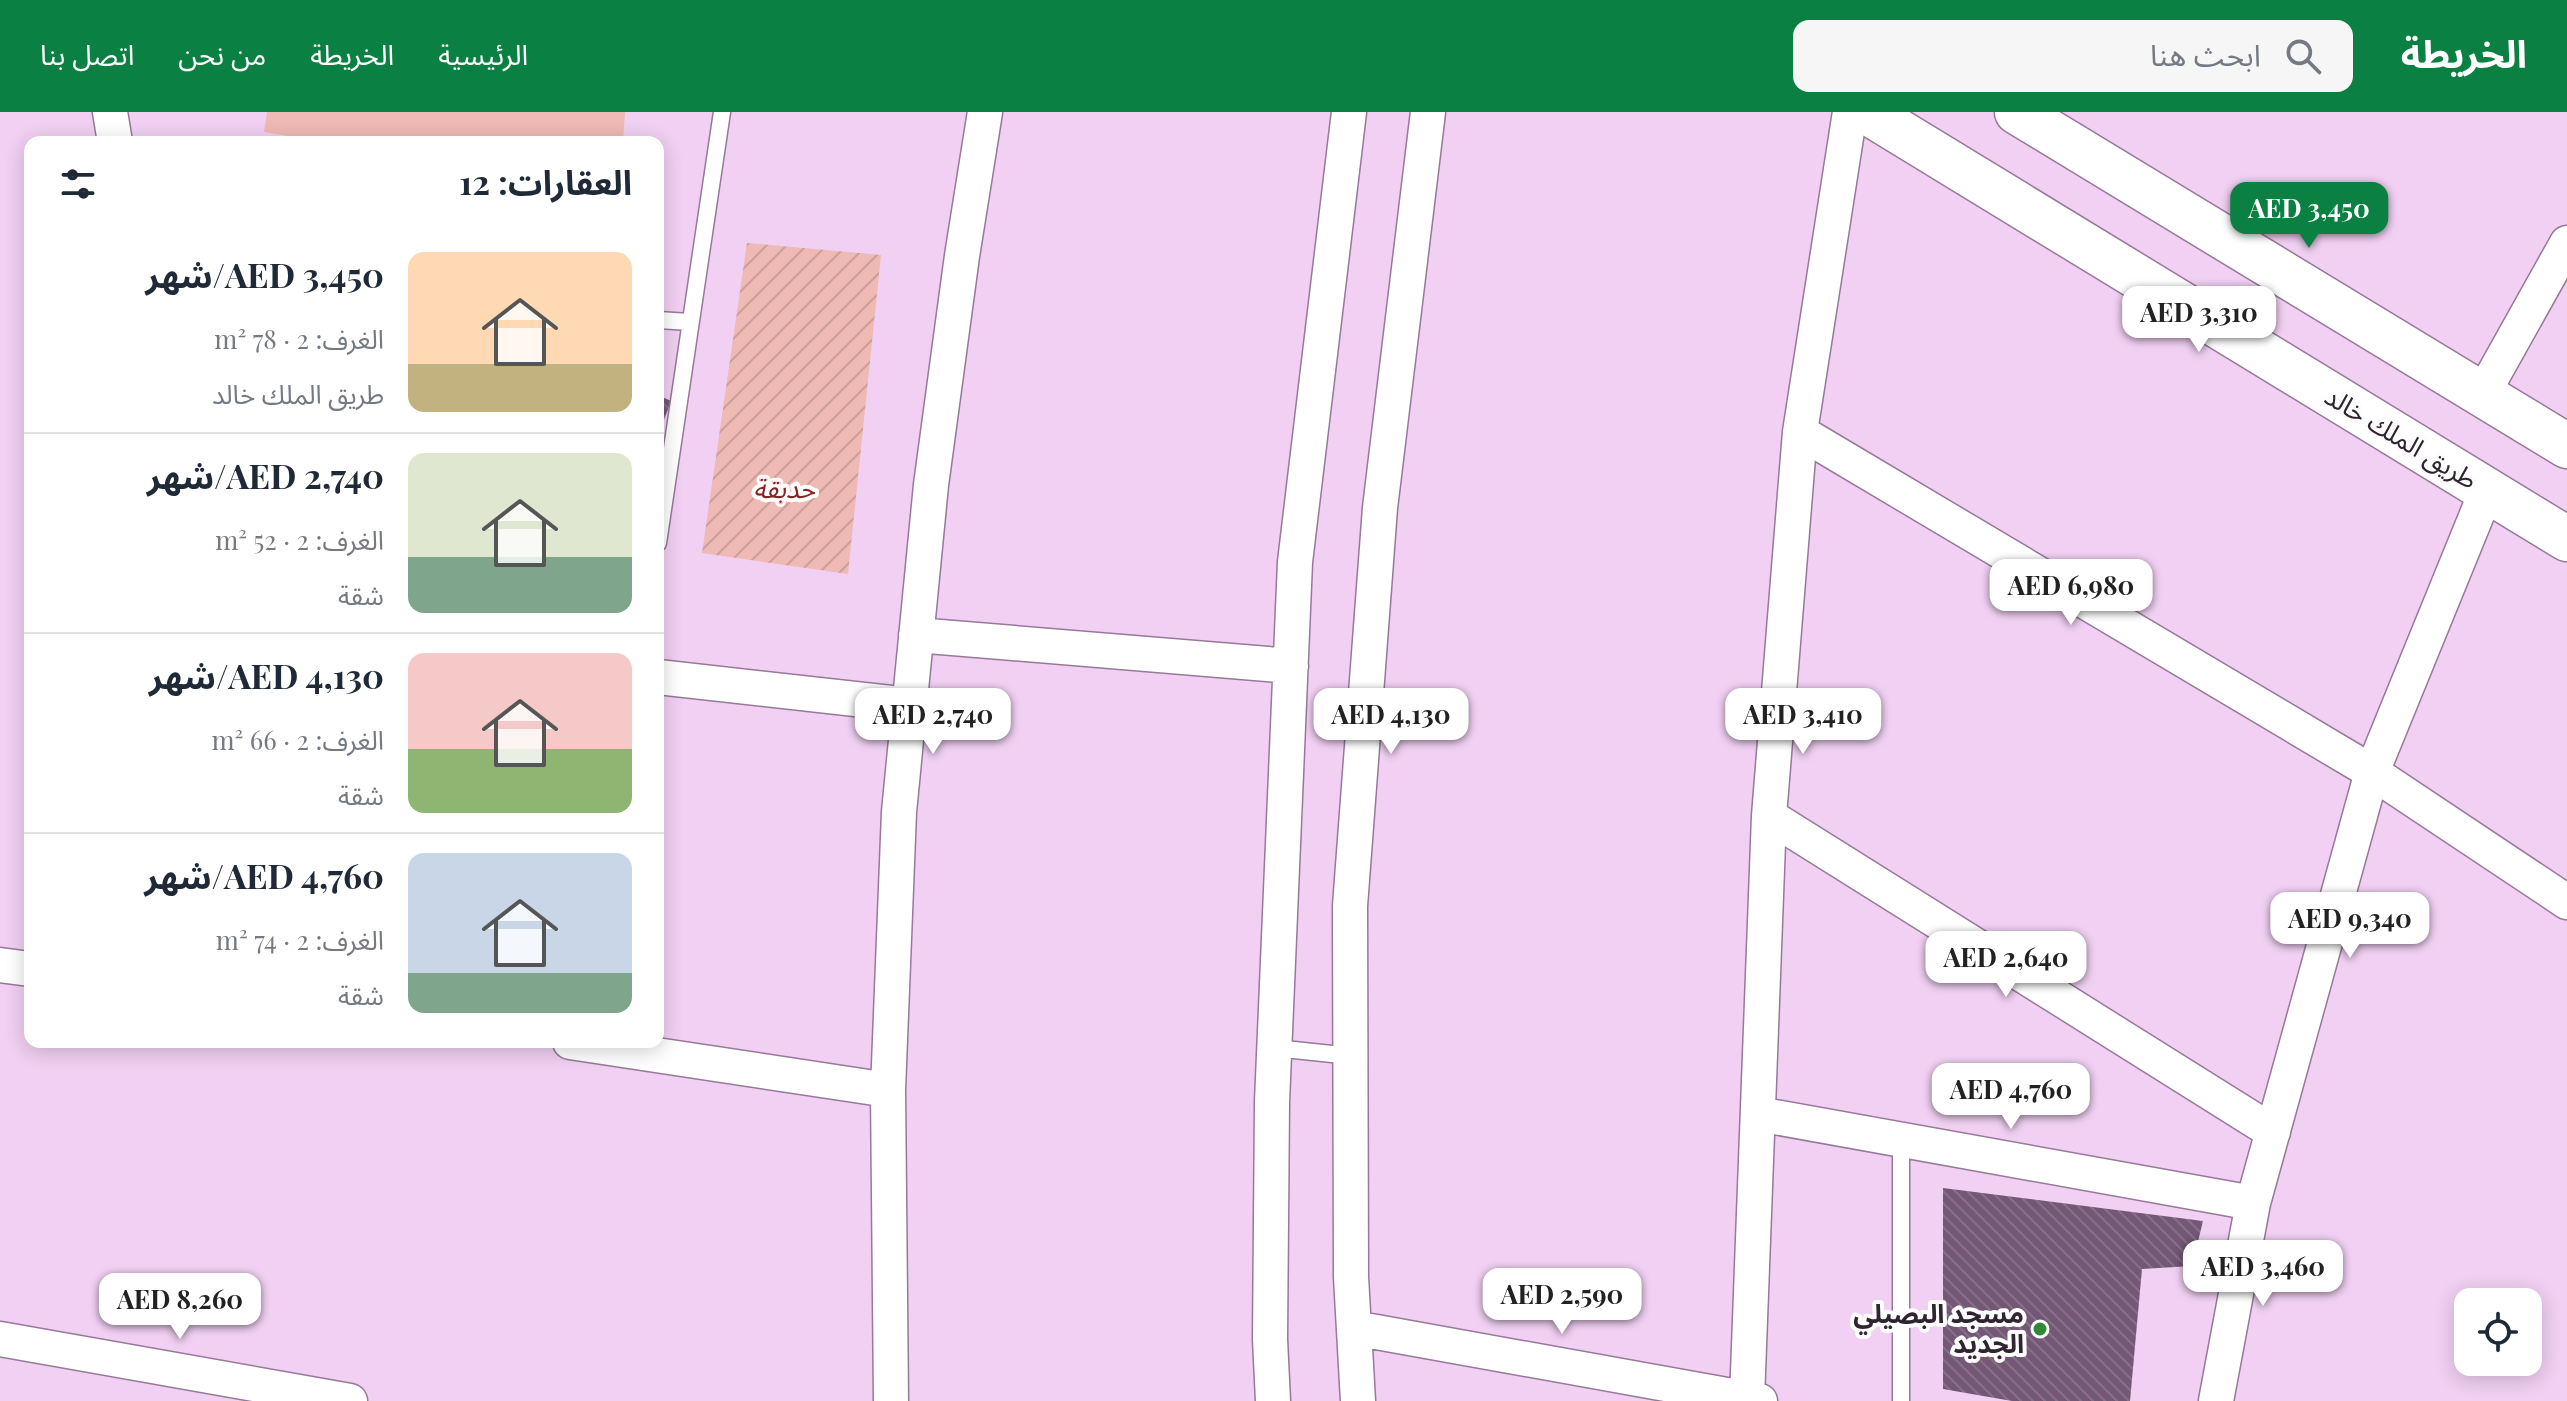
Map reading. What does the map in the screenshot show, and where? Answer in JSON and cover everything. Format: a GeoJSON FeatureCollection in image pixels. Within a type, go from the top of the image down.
{"type":"FeatureCollection","features":[{"type":"Feature","properties":{"kind":"main road","name":"طريق الملك خالد"},"geometry":{"type":"LineString","coordinates":[[1867,112],[2567,539]]}},
{"type":"Feature","properties":{"kind":"main road"},"geometry":{"type":"LineString","coordinates":[[2017,112],[2567,446]]}},
{"type":"Feature","properties":{"kind":"street"},"geometry":{"type":"LineString","coordinates":[[110,112],[114,136]]}},
{"type":"Feature","properties":{"kind":"street"},"geometry":{"type":"LineString","coordinates":[[891,1401],[888,1090],[899,812],[935,455],[985,112]]}},
{"type":"Feature","properties":{"kind":"street"},"geometry":{"type":"LineString","coordinates":[[1273,1401],[1270,1324],[1275,1048],[1295,562],[1349,112]]}},
{"type":"Feature","properties":{"kind":"street"},"geometry":{"type":"LineString","coordinates":[[1358,1401],[1351,1277],[1350,906],[1380,508],[1428,112]]}},
{"type":"Feature","properties":{"kind":"street"},"geometry":{"type":"LineString","coordinates":[[1354,1328],[1753,1400],[1758,1114],[1769,816],[1800,432],[1850,112]]}},
{"type":"Feature","properties":{"kind":"street"},"geometry":{"type":"LineString","coordinates":[[2482,395],[2567,243]]}},
{"type":"Feature","properties":{"kind":"street"},"geometry":{"type":"LineString","coordinates":[[1800,432],[2372,772],[2567,902]]}},
{"type":"Feature","properties":{"kind":"street"},"geometry":{"type":"LineString","coordinates":[[2216,1401],[2253,1203],[2372,772],[2487,490]]}},
{"type":"Feature","properties":{"kind":"street"},"geometry":{"type":"LineString","coordinates":[[916,635],[1291,666]]}},
{"type":"Feature","properties":{"kind":"street"},"geometry":{"type":"LineString","coordinates":[[664,678],[909,705]]}},
{"type":"Feature","properties":{"kind":"street"},"geometry":{"type":"LineString","coordinates":[[1769,816],[2273,1132]]}},
{"type":"Feature","properties":{"kind":"street"},"geometry":{"type":"LineString","coordinates":[[0,965],[24,968]]}},
{"type":"Feature","properties":{"kind":"street"},"geometry":{"type":"LineString","coordinates":[[610,1048],[888,1090]]}},
{"type":"Feature","properties":{"kind":"street"},"geometry":{"type":"LineString","coordinates":[[1758,1114],[2253,1203]]}},
{"type":"Feature","properties":{"kind":"street"},"geometry":{"type":"LineString","coordinates":[[0,1339],[350,1401]]}},
{"type":"Feature","properties":{"kind":"lane"},"geometry":{"type":"LineString","coordinates":[[664,502],[722,112]]}},
{"type":"Feature","properties":{"kind":"lane"},"geometry":{"type":"LineString","coordinates":[[664,320],[690,322]]}},
{"type":"Feature","properties":{"kind":"lane"},"geometry":{"type":"LineString","coordinates":[[1275,1048],[1351,1056]]}},
{"type":"Feature","properties":{"kind":"lane"},"geometry":{"type":"LineString","coordinates":[[1901,1140],[1901,1401]]}},
{"type":"Feature","properties":{"kind":"green space"},"geometry":{"type":"Polygon","coordinates":[[[267,112],[625,112],[623,136],[288,136],[264,132],[267,112]]]}},
{"type":"Feature","properties":{"kind":"green space","name":"حدبقة"},"geometry":{"type":"Polygon","coordinates":[[[747,243],[881,255],[848,574],[702,553],[747,243]]]}},
{"type":"Feature","properties":{"kind":"building"},"geometry":{"type":"Polygon","coordinates":[[[664,398],[671,401],[664,420],[664,398]]]}},
{"type":"Feature","properties":{"kind":"building","name":"مسجد البصيلي الجديد"},"geometry":{"type":"Polygon","coordinates":[[[1943,1188],[2203,1221],[2192,1266],[2142,1269],[2130,1401],[2012,1401],[1943,1389],[1943,1188]]]}},
{"type":"Feature","properties":{"kind":"place","name":"مسجد البصيلي الجديد"},"geometry":{"type":"Point","coordinates":[2040,1329]}}]}
